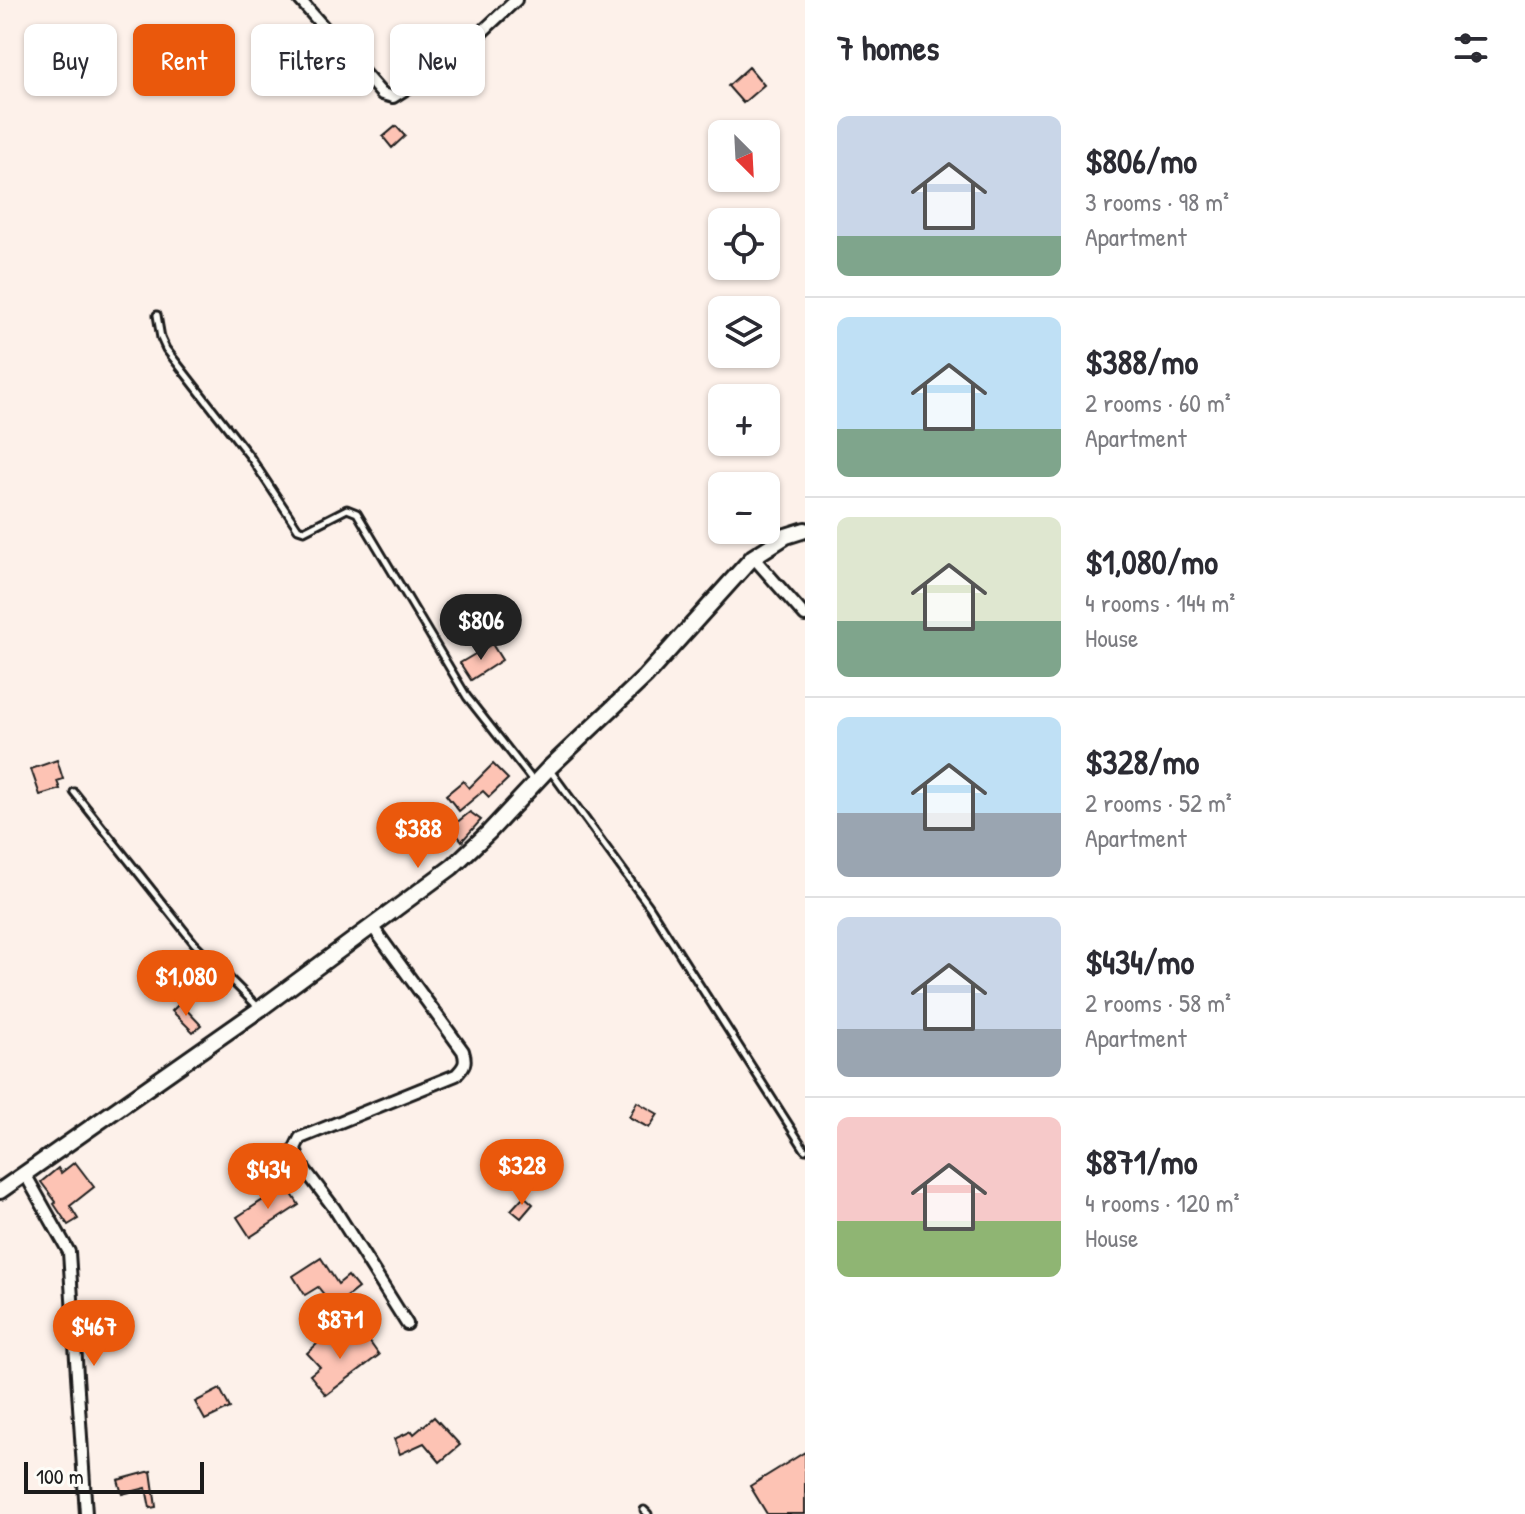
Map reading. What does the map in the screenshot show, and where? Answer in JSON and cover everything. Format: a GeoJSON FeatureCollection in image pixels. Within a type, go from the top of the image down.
{"type":"FeatureCollection","features":[{"type":"Feature","properties":{"kind":"street"},"geometry":{"type":"LineString","coordinates":[[300,0],[382,94],[393,97],[453,59],[516,0]]}},
{"type":"Feature","properties":{"kind":"street"},"geometry":{"type":"LineString","coordinates":[[0,1191],[260,1009],[452,867],[548,769],[645,677],[753,557],[786,536],[805,530]]}},
{"type":"Feature","properties":{"kind":"street"},"geometry":{"type":"LineString","coordinates":[[753,557],[805,616]]}},
{"type":"Feature","properties":{"kind":"street"},"geometry":{"type":"LineString","coordinates":[[372,926],[463,1051],[466,1060],[464,1067],[456,1075],[300,1138],[295,1148],[299,1162],[334,1208],[407,1324]]}},
{"type":"Feature","properties":{"kind":"street"},"geometry":{"type":"LineString","coordinates":[[25,1174],[69,1252],[86,1514]]}},
{"type":"Feature","properties":{"kind":"lane"},"geometry":{"type":"LineString","coordinates":[[157,315],[166,349],[251,458],[298,529],[304,531],[347,509],[357,513],[467,697],[535,783]]}},
{"type":"Feature","properties":{"kind":"lane"},"geometry":{"type":"LineString","coordinates":[[548,769],[649,906],[805,1150]]}},
{"type":"Feature","properties":{"kind":"lane"},"geometry":{"type":"LineString","coordinates":[[74,792],[194,943],[260,1009]]}},
{"type":"Feature","properties":{"kind":"building"},"geometry":{"type":"Polygon","coordinates":[[[749,67],[764,85],[743,103],[728,86],[749,67]]]}},
{"type":"Feature","properties":{"kind":"building"},"geometry":{"type":"Polygon","coordinates":[[[396,126],[405,136],[392,148],[383,137],[396,126]]]}},
{"type":"Feature","properties":{"kind":"building"},"geometry":{"type":"Polygon","coordinates":[[[492,644],[502,660],[471,680],[460,663],[492,644]]]}},
{"type":"Feature","properties":{"kind":"building"},"geometry":{"type":"Polygon","coordinates":[[[57,760],[63,779],[57,781],[60,789],[40,795],[31,769],[57,760]]]}},
{"type":"Feature","properties":{"kind":"building"},"geometry":{"type":"Polygon","coordinates":[[[493,764],[508,779],[489,797],[483,791],[459,811],[446,795],[463,781],[469,788],[493,764]]]}},
{"type":"Feature","properties":{"kind":"building"},"geometry":{"type":"Polygon","coordinates":[[[470,812],[481,820],[462,841],[451,827],[470,812]]]}},
{"type":"Feature","properties":{"kind":"building"},"geometry":{"type":"Polygon","coordinates":[[[180,1003],[201,1025],[193,1032],[172,1011],[180,1003]]]}},
{"type":"Feature","properties":{"kind":"building"},"geometry":{"type":"Polygon","coordinates":[[[637,1102],[658,1114],[649,1128],[629,1117],[637,1102]]]}},
{"type":"Feature","properties":{"kind":"building"},"geometry":{"type":"Polygon","coordinates":[[[75,1162],[94,1187],[70,1206],[78,1219],[68,1225],[41,1182],[58,1168],[61,1173],[75,1162]]]}},
{"type":"Feature","properties":{"kind":"building"},"geometry":{"type":"Polygon","coordinates":[[[286,1185],[299,1205],[250,1237],[237,1217],[286,1185]]]}},
{"type":"Feature","properties":{"kind":"building"},"geometry":{"type":"Polygon","coordinates":[[[524,1196],[533,1204],[521,1218],[511,1210],[524,1196]]]}},
{"type":"Feature","properties":{"kind":"building"},"geometry":{"type":"Polygon","coordinates":[[[321,1258],[338,1284],[348,1276],[358,1288],[334,1307],[318,1287],[305,1295],[293,1276],[321,1258]]]}},
{"type":"Feature","properties":{"kind":"building"},"geometry":{"type":"Polygon","coordinates":[[[328,1334],[343,1350],[364,1334],[379,1355],[326,1395],[310,1375],[320,1367],[307,1353],[328,1334]]]}},
{"type":"Feature","properties":{"kind":"building"},"geometry":{"type":"Polygon","coordinates":[[[220,1389],[230,1408],[205,1420],[195,1402],[220,1389]]]}},
{"type":"Feature","properties":{"kind":"building"},"geometry":{"type":"Polygon","coordinates":[[[434,1417],[460,1445],[440,1462],[424,1443],[400,1454],[394,1439],[412,1431],[414,1434],[434,1417]]]}},
{"type":"Feature","properties":{"kind":"building"},"geometry":{"type":"Polygon","coordinates":[[[805,1452],[805,1514],[767,1514],[750,1486],[805,1452]]]}},
{"type":"Feature","properties":{"kind":"building"},"geometry":{"type":"Polygon","coordinates":[[[151,1471],[156,1507],[150,1508],[146,1488],[122,1494],[118,1480],[151,1471]]]}}]}
